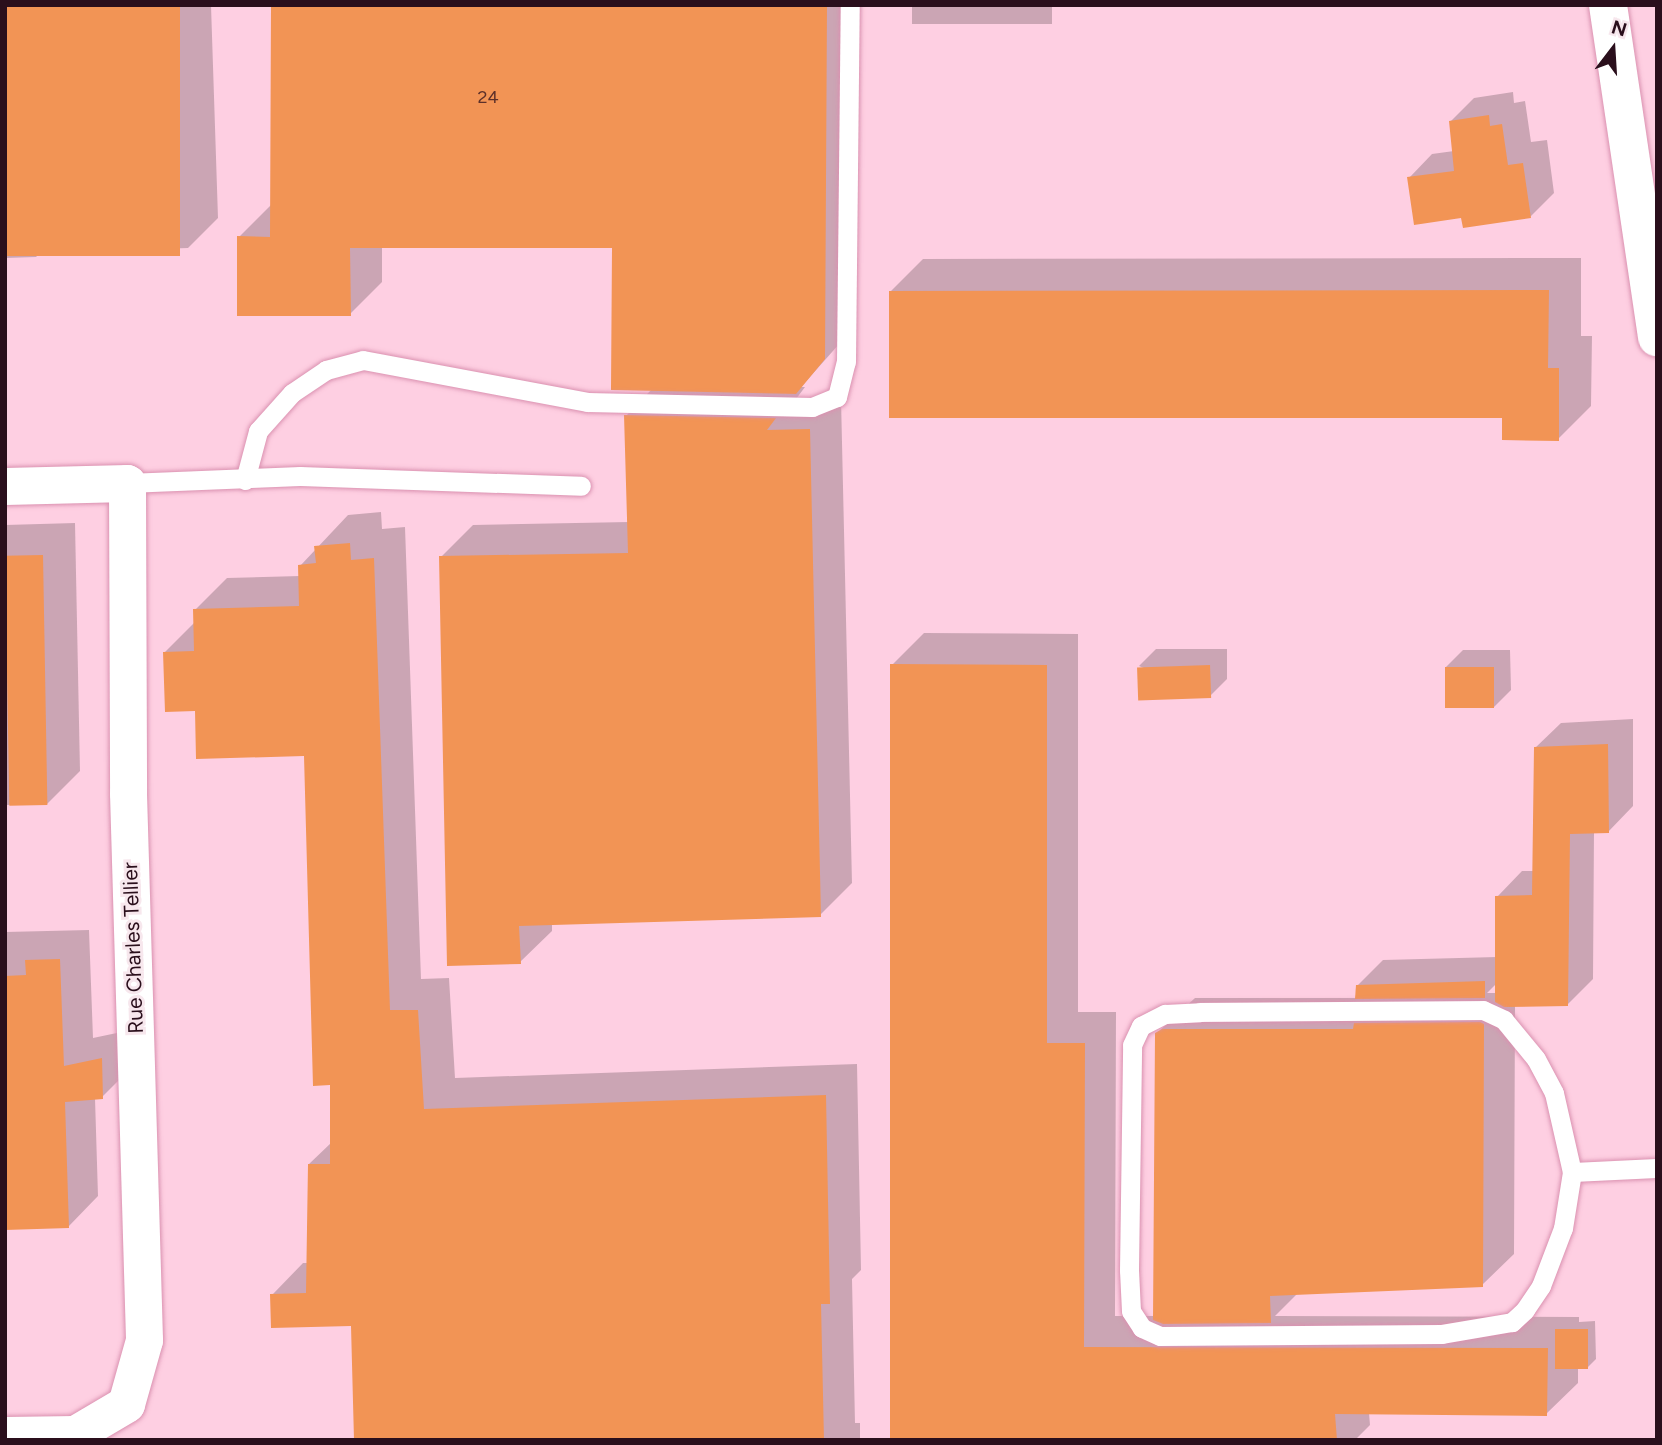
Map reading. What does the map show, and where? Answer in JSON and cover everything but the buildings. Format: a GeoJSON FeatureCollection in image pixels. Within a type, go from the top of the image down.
{"type":"FeatureCollection","features":[{"type":"Feature","properties":{"kind":"main road"},"geometry":{"type":"LineString","coordinates":[[1608,5],[1657,337]]}},
{"type":"Feature","properties":{"kind":"street"},"geometry":{"type":"LineString","coordinates":[[5,486],[127,483]]}},
{"type":"Feature","properties":{"kind":"street","name":"Rue Charles Tellier"},"geometry":{"type":"LineString","coordinates":[[5,1435],[75,1434],[126,1404],[144,1340],[128,793],[127,483]]}},
{"type":"Feature","properties":{"kind":"lane"},"geometry":{"type":"LineString","coordinates":[[245,480],[258,431],[292,393],[326,370],[363,360],[587,402],[812,407],[837,397],[846,362],[850,5]]}},
{"type":"Feature","properties":{"kind":"lane"},"geometry":{"type":"LineString","coordinates":[[127,483],[300,476],[581,486]]}},
{"type":"Feature","properties":{"kind":"lane"},"geometry":{"type":"LineString","coordinates":[[1483,1010],[1495,1014],[1504,1020],[1536,1059],[1555,1093],[1572,1172],[1563,1228],[1545,1276],[1525,1310],[1512,1322],[1442,1334],[1160,1336],[1142,1328],[1131,1311],[1132,1045],[1141,1026],[1165,1014],[1483,1010]]}},
{"type":"Feature","properties":{"kind":"lane"},"geometry":{"type":"LineString","coordinates":[[1572,1172],[1657,1168]]}}]}
